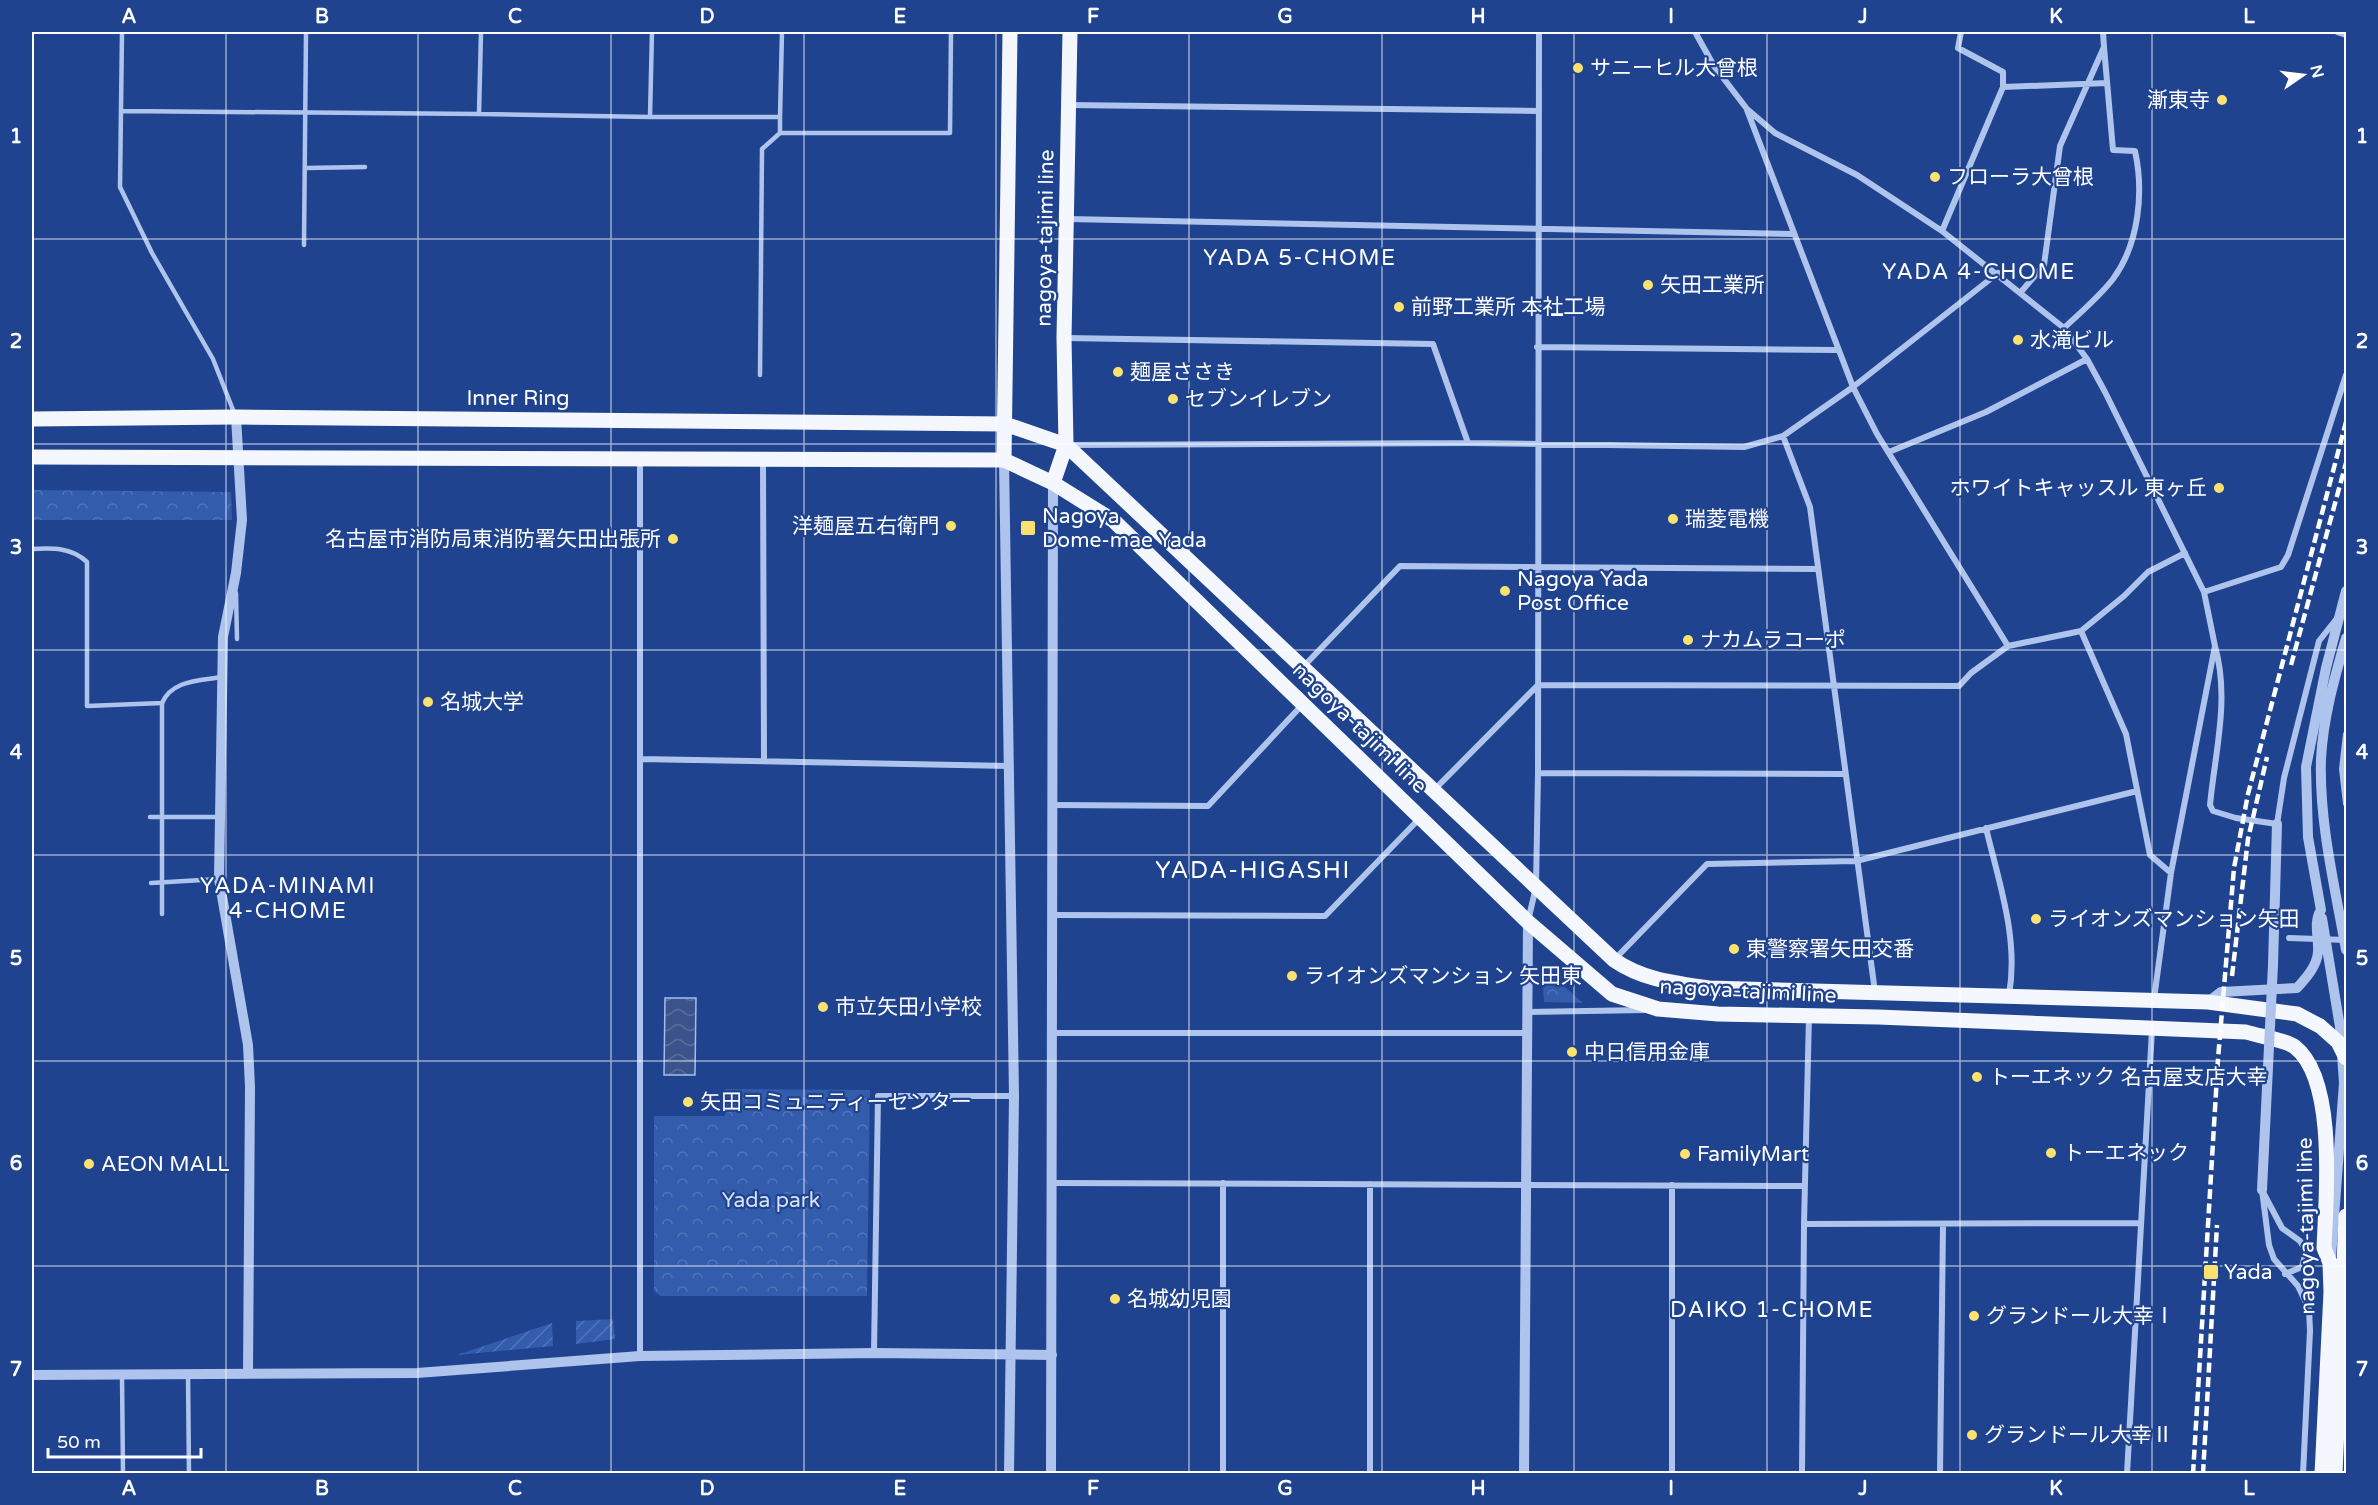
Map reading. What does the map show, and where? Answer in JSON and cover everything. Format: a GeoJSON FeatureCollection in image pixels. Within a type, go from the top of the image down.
{"type":"FeatureCollection","features":[{"type":"Feature","properties":{"kind":"main road","name":"nagoya-tajimi line"},"geometry":{"type":"LineString","coordinates":[[1010,32],[1004,460],[1053,483],[1114,521],[1304,702],[1528,922],[1612,994],[1629,1002],[1671,1010],[2246,1032],[2294,1047],[2316,1076],[2324,1109],[2324,1248],[2330,1263],[2322,1473]]}},
{"type":"Feature","properties":{"kind":"main road","name":"nagoya-tajimi line"},"geometry":{"type":"LineString","coordinates":[[1066,445],[1064,338],[1070,32]]}},
{"type":"Feature","properties":{"kind":"main road","name":"Inner Ring"},"geometry":{"type":"LineString","coordinates":[[32,419],[236,417],[1005,424]]}},
{"type":"Feature","properties":{"kind":"main road","name":"nagoya-tajimi line"},"geometry":{"type":"LineString","coordinates":[[1005,424],[1066,445],[1614,960],[1631,972],[1665,982],[1709,988],[2208,1002],[2297,1014],[2320,1026],[2338,1042],[2344,1055]]}},
{"type":"Feature","properties":{"kind":"main road"},"geometry":{"type":"LineString","coordinates":[[1053,483],[1066,445]]}},
{"type":"Feature","properties":{"kind":"main road"},"geometry":{"type":"LineString","coordinates":[[32,458],[1004,460]]}},
{"type":"Feature","properties":{"kind":"main road","name":"nagoya-tajimi line"},"geometry":{"type":"LineString","coordinates":[[2335,1473],[2346,1216]]}},
{"type":"Feature","properties":{"kind":"street"},"geometry":{"type":"LineString","coordinates":[[1524,1473],[1528,922],[1536,887],[1538,773],[1539,32]]}},
{"type":"Feature","properties":{"kind":"street"},"geometry":{"type":"LineString","coordinates":[[1695,32],[1714,66],[1747,109],[1775,133],[1857,175],[1942,231],[1998,273],[2064,328],[2087,359],[2134,447],[2204,592],[2222,672],[2219,747],[2210,805],[2212,811],[2236,818],[2277,824]]}},
{"type":"Feature","properties":{"kind":"street"},"geometry":{"type":"LineString","coordinates":[[1942,231],[2003,87],[2003,72],[1958,48],[1961,32]]}},
{"type":"Feature","properties":{"kind":"street"},"geometry":{"type":"LineString","coordinates":[[2064,328],[2115,276],[2130,242],[2139,207],[2139,171],[2134,151],[2112,150],[2103,32]]}},
{"type":"Feature","properties":{"kind":"street"},"geometry":{"type":"LineString","coordinates":[[2337,32],[2346,35]]}},
{"type":"Feature","properties":{"kind":"street"},"geometry":{"type":"LineString","coordinates":[[2021,292],[2044,265],[2060,146],[2104,46]]}},
{"type":"Feature","properties":{"kind":"street"},"geometry":{"type":"LineString","coordinates":[[2003,87],[2107,83]]}},
{"type":"Feature","properties":{"kind":"street"},"geometry":{"type":"LineString","coordinates":[[1069,105],[1538,111]]}},
{"type":"Feature","properties":{"kind":"street"},"geometry":{"type":"LineString","coordinates":[[1747,109],[1853,387],[1889,452],[2008,646]]}},
{"type":"Feature","properties":{"kind":"street"},"geometry":{"type":"LineString","coordinates":[[1066,219],[1793,234]]}},
{"type":"Feature","properties":{"kind":"street"},"geometry":{"type":"LineString","coordinates":[[1066,445],[1468,443],[1744,447],[1783,436],[1853,387],[1998,273]]}},
{"type":"Feature","properties":{"kind":"street"},"geometry":{"type":"LineString","coordinates":[[1064,338],[1433,344],[1468,443]]}},
{"type":"Feature","properties":{"kind":"street"},"geometry":{"type":"LineString","coordinates":[[1538,347],[1837,350]]}},
{"type":"Feature","properties":{"kind":"street"},"geometry":{"type":"LineString","coordinates":[[1889,452],[1986,412],[2087,359]]}},
{"type":"Feature","properties":{"kind":"street"},"geometry":{"type":"LineString","coordinates":[[2204,592],[2281,567],[2288,555],[2346,375]]}},
{"type":"Feature","properties":{"kind":"street"},"geometry":{"type":"LineString","coordinates":[[236,417],[242,520],[236,573],[223,637],[219,879],[248,1045],[250,1087],[248,1373]]}},
{"type":"Feature","properties":{"kind":"street"},"geometry":{"type":"LineString","coordinates":[[1783,436],[1810,507],[1875,992]]}},
{"type":"Feature","properties":{"kind":"street"},"geometry":{"type":"LineString","coordinates":[[640,459],[640,1356]]}},
{"type":"Feature","properties":{"kind":"street"},"geometry":{"type":"LineString","coordinates":[[763,460],[764,761]]}},
{"type":"Feature","properties":{"kind":"street"},"geometry":{"type":"LineString","coordinates":[[1004,460],[1014,1096],[1009,1473]]}},
{"type":"Feature","properties":{"kind":"street"},"geometry":{"type":"LineString","coordinates":[[1051,1473],[1053,483]]}},
{"type":"Feature","properties":{"kind":"street"},"geometry":{"type":"LineString","coordinates":[[1434,790],[1538,685],[1959,686],[2008,646],[2081,631],[2124,596],[2148,572],[2185,553]]}},
{"type":"Feature","properties":{"kind":"street"},"geometry":{"type":"LineString","coordinates":[[1304,667],[1400,566],[1818,569]]}},
{"type":"Feature","properties":{"kind":"street"},"geometry":{"type":"LineString","coordinates":[[2330,1263],[2344,1083],[2344,1055],[2308,837],[2306,767],[2326,668],[2346,591]]}},
{"type":"Feature","properties":{"kind":"street"},"geometry":{"type":"LineString","coordinates":[[2303,1473],[2310,1331],[2309,1309],[2298,1286],[2274,1259],[2269,1245],[2262,1191],[2275,938],[2277,824],[2284,778],[2319,641],[2335,618],[2340,616]]}},
{"type":"Feature","properties":{"kind":"street"},"geometry":{"type":"LineString","coordinates":[[2081,631],[2126,734],[2150,855],[2171,873]]}},
{"type":"Feature","properties":{"kind":"street"},"geometry":{"type":"LineString","coordinates":[[2346,638],[2329,705],[2321,756],[2324,827],[2346,950]]}},
{"type":"Feature","properties":{"kind":"street"},"geometry":{"type":"LineString","coordinates":[[2154,1000],[2171,873],[2215,646]]}},
{"type":"Feature","properties":{"kind":"street"},"geometry":{"type":"LineString","coordinates":[[1051,805],[1208,806],[1304,702]]}},
{"type":"Feature","properties":{"kind":"street"},"geometry":{"type":"LineString","coordinates":[[2346,734],[2344,767],[2346,804]]}},
{"type":"Feature","properties":{"kind":"street"},"geometry":{"type":"LineString","coordinates":[[640,759],[1010,766]]}},
{"type":"Feature","properties":{"kind":"street"},"geometry":{"type":"LineString","coordinates":[[1538,773],[1844,774]]}},
{"type":"Feature","properties":{"kind":"street"},"geometry":{"type":"LineString","coordinates":[[1614,960],[1707,864],[1856,861],[2137,791]]}},
{"type":"Feature","properties":{"kind":"street"},"geometry":{"type":"LineString","coordinates":[[1051,915],[1325,916],[1421,816]]}},
{"type":"Feature","properties":{"kind":"street"},"geometry":{"type":"LineString","coordinates":[[1986,828],[2013,947],[2014,969],[2009,996]]}},
{"type":"Feature","properties":{"kind":"street"},"geometry":{"type":"LineString","coordinates":[[2208,1002],[2221,992],[2297,988],[2311,972],[2318,954],[2316,917],[2321,910]]}},
{"type":"Feature","properties":{"kind":"street"},"geometry":{"type":"LineString","coordinates":[[2275,938],[2346,940]]}},
{"type":"Feature","properties":{"kind":"street"},"geometry":{"type":"LineString","coordinates":[[1527,1012],[1671,1010]]}},
{"type":"Feature","properties":{"kind":"street"},"geometry":{"type":"LineString","coordinates":[[1802,1473],[1804,1186],[1809,1016]]}},
{"type":"Feature","properties":{"kind":"street"},"geometry":{"type":"LineString","coordinates":[[2127,1473],[2139,1223],[2152,1030]]}},
{"type":"Feature","properties":{"kind":"street"},"geometry":{"type":"LineString","coordinates":[[1051,1033],[1526,1033]]}},
{"type":"Feature","properties":{"kind":"street"},"geometry":{"type":"LineString","coordinates":[[874,1353],[878,1096],[1014,1096]]}},
{"type":"Feature","properties":{"kind":"street"},"geometry":{"type":"LineString","coordinates":[[1053,1183],[1804,1186]]}},
{"type":"Feature","properties":{"kind":"street"},"geometry":{"type":"LineString","coordinates":[[1223,1184],[1223,1473]]}},
{"type":"Feature","properties":{"kind":"street"},"geometry":{"type":"LineString","coordinates":[[1370,1184],[1370,1473]]}},
{"type":"Feature","properties":{"kind":"street"},"geometry":{"type":"LineString","coordinates":[[1672,1185],[1672,1473]]}},
{"type":"Feature","properties":{"kind":"street"},"geometry":{"type":"LineString","coordinates":[[2262,1191],[2282,1228],[2300,1241],[2306,1251],[2306,1260],[2302,1267],[2285,1274]]}},
{"type":"Feature","properties":{"kind":"street"},"geometry":{"type":"LineString","coordinates":[[1804,1224],[2139,1223]]}},
{"type":"Feature","properties":{"kind":"street"},"geometry":{"type":"LineString","coordinates":[[1940,1473],[1943,1225]]}},
{"type":"Feature","properties":{"kind":"street"},"geometry":{"type":"LineString","coordinates":[[32,1375],[417,1373],[640,1356],[874,1353],[1052,1355]]}},
{"type":"Feature","properties":{"kind":"lane"},"geometry":{"type":"LineString","coordinates":[[122,32],[120,187],[152,254],[213,359],[236,417]]}},
{"type":"Feature","properties":{"kind":"lane"},"geometry":{"type":"LineString","coordinates":[[304,245],[306,32]]}},
{"type":"Feature","properties":{"kind":"lane"},"geometry":{"type":"LineString","coordinates":[[479,114],[481,32]]}},
{"type":"Feature","properties":{"kind":"lane"},"geometry":{"type":"LineString","coordinates":[[650,117],[652,32]]}},
{"type":"Feature","properties":{"kind":"lane"},"geometry":{"type":"LineString","coordinates":[[780,132],[782,32]]}},
{"type":"Feature","properties":{"kind":"lane"},"geometry":{"type":"LineString","coordinates":[[760,375],[762,149],[780,132],[950,133],[951,32]]}},
{"type":"Feature","properties":{"kind":"lane"},"geometry":{"type":"LineString","coordinates":[[121,111],[780,117]]}},
{"type":"Feature","properties":{"kind":"lane"},"geometry":{"type":"LineString","coordinates":[[305,168],[365,167]]}},
{"type":"Feature","properties":{"kind":"lane"},"geometry":{"type":"LineString","coordinates":[[32,549],[67,550],[79,555],[87,562],[87,705],[162,704]]}},
{"type":"Feature","properties":{"kind":"lane"},"geometry":{"type":"LineString","coordinates":[[236,573],[237,639]]}},
{"type":"Feature","properties":{"kind":"lane"},"geometry":{"type":"LineString","coordinates":[[162,914],[162,704],[166,693],[173,687],[222,677]]}},
{"type":"Feature","properties":{"kind":"lane"},"geometry":{"type":"LineString","coordinates":[[150,817],[219,817]]}},
{"type":"Feature","properties":{"kind":"lane"},"geometry":{"type":"LineString","coordinates":[[151,883],[219,879]]}},
{"type":"Feature","properties":{"kind":"lane"},"geometry":{"type":"LineString","coordinates":[[188,1374],[189,1473]]}},
{"type":"Feature","properties":{"kind":"lane"},"geometry":{"type":"LineString","coordinates":[[122,1375],[123,1473]]}},
{"type":"Feature","properties":{"kind":"green space"},"geometry":{"type":"Polygon","coordinates":[[[32,490],[231,492],[232,520],[32,520],[32,490]]]}},
{"type":"Feature","properties":{"kind":"green space"},"geometry":{"type":"Polygon","coordinates":[[[1545,969],[1583,1003],[1544,1002],[1542,971],[1545,969]]]}},
{"type":"Feature","properties":{"kind":"green space","name":"Yada park"},"geometry":{"type":"Polygon","coordinates":[[[725,1089],[870,1090],[867,1296],[660,1296],[654,1291],[654,1116],[725,1116],[725,1089]]]}},
{"type":"Feature","properties":{"kind":"green space"},"geometry":{"type":"Polygon","coordinates":[[[613,1319],[615,1339],[576,1344],[576,1321],[613,1319]]]}},
{"type":"Feature","properties":{"kind":"green space"},"geometry":{"type":"Polygon","coordinates":[[[552,1323],[553,1346],[457,1355],[552,1323]]]}},
{"type":"Feature","properties":{"kind":"water"},"geometry":{"type":"Polygon","coordinates":[[[665,998],[696,998],[695,1075],[664,1075],[665,998]]]}},
{"type":"Feature","properties":{"kind":"railway"},"geometry":{"type":"LineString","coordinates":[[2193,1474],[2218,1059],[2234,868],[2248,794],[2346,422]]}},
{"type":"Feature","properties":{"kind":"railway"},"geometry":{"type":"LineString","coordinates":[[2291,665],[2346,463]]}},
{"type":"Feature","properties":{"kind":"railway"},"geometry":{"type":"LineString","coordinates":[[2232,976],[2248,839],[2267,757]]}},
{"type":"Feature","properties":{"kind":"railway"},"geometry":{"type":"LineString","coordinates":[[2203,1474],[2217,1225]]}},
{"type":"Feature","properties":{"kind":"place","name":"サニーヒル大曾根"},"geometry":{"type":"Point","coordinates":[1578,68]}},
{"type":"Feature","properties":{"kind":"place","name":"漸東寺"},"geometry":{"type":"Point","coordinates":[2222,100]}},
{"type":"Feature","properties":{"kind":"place","name":"フローラ大曾根"},"geometry":{"type":"Point","coordinates":[1935,177]}},
{"type":"Feature","properties":{"kind":"place","name":"矢田工業所"},"geometry":{"type":"Point","coordinates":[1648,285]}},
{"type":"Feature","properties":{"kind":"place","name":"前野工業所 本社工場"},"geometry":{"type":"Point","coordinates":[1399,307]}},
{"type":"Feature","properties":{"kind":"place","name":"水滝ビル"},"geometry":{"type":"Point","coordinates":[2018,340]}},
{"type":"Feature","properties":{"kind":"place","name":"麺屋ささき"},"geometry":{"type":"Point","coordinates":[1118,372]}},
{"type":"Feature","properties":{"kind":"place","name":"セブンイレブン"},"geometry":{"type":"Point","coordinates":[1173,399]}},
{"type":"Feature","properties":{"kind":"place","name":"ホワイトキャッスル 東ヶ丘"},"geometry":{"type":"Point","coordinates":[2219,488]}},
{"type":"Feature","properties":{"kind":"place","name":"瑞菱電機"},"geometry":{"type":"Point","coordinates":[1673,519]}},
{"type":"Feature","properties":{"kind":"place","name":"洋麺屋五右衛門"},"geometry":{"type":"Point","coordinates":[951,526]}},
{"type":"Feature","properties":{"kind":"place","name":"Nagoya Dome-mae Yada"},"geometry":{"type":"Point","coordinates":[1028,528]}},
{"type":"Feature","properties":{"kind":"place","name":"名古屋市消防局東消防署矢田出張所"},"geometry":{"type":"Point","coordinates":[673,539]}},
{"type":"Feature","properties":{"kind":"place","name":"Nagoya Yada Post Office"},"geometry":{"type":"Point","coordinates":[1505,591]}},
{"type":"Feature","properties":{"kind":"place","name":"ナカムラコーポ"},"geometry":{"type":"Point","coordinates":[1688,640]}},
{"type":"Feature","properties":{"kind":"place","name":"名城大学"},"geometry":{"type":"Point","coordinates":[428,702]}},
{"type":"Feature","properties":{"kind":"place","name":"ライオンズマンション矢田"},"geometry":{"type":"Point","coordinates":[2036,919]}},
{"type":"Feature","properties":{"kind":"place","name":"東警察署矢田交番"},"geometry":{"type":"Point","coordinates":[1734,949]}},
{"type":"Feature","properties":{"kind":"place","name":"ライオンズマンション 矢田東"},"geometry":{"type":"Point","coordinates":[1292,976]}},
{"type":"Feature","properties":{"kind":"place","name":"市立矢田小学校"},"geometry":{"type":"Point","coordinates":[823,1007]}},
{"type":"Feature","properties":{"kind":"place","name":"中日信用金庫"},"geometry":{"type":"Point","coordinates":[1572,1052]}},
{"type":"Feature","properties":{"kind":"place","name":"トーエネック 名古屋支店大幸"},"geometry":{"type":"Point","coordinates":[1977,1077]}},
{"type":"Feature","properties":{"kind":"place","name":"矢田コミュニティーセンター"},"geometry":{"type":"Point","coordinates":[688,1102]}},
{"type":"Feature","properties":{"kind":"place","name":"トーエネック"},"geometry":{"type":"Point","coordinates":[2051,1153]}},
{"type":"Feature","properties":{"kind":"place","name":"FamilyMart"},"geometry":{"type":"Point","coordinates":[1685,1154]}},
{"type":"Feature","properties":{"kind":"place","name":"AEON MALL"},"geometry":{"type":"Point","coordinates":[89,1164]}},
{"type":"Feature","properties":{"kind":"place","name":"Yada"},"geometry":{"type":"Point","coordinates":[2211,1272]}},
{"type":"Feature","properties":{"kind":"place","name":"名城幼児園"},"geometry":{"type":"Point","coordinates":[1115,1299]}},
{"type":"Feature","properties":{"kind":"place","name":"グランドール大幸Ⅰ"},"geometry":{"type":"Point","coordinates":[1974,1316]}},
{"type":"Feature","properties":{"kind":"place","name":"グランドール大幸Ⅱ"},"geometry":{"type":"Point","coordinates":[1972,1435]}},
{"type":"Feature","properties":{"kind":"district","name":"YADA 5-CHOME"},"geometry":{"type":"Point","coordinates":[1300,257]}},
{"type":"Feature","properties":{"kind":"district","name":"YADA 4-CHOME"},"geometry":{"type":"Point","coordinates":[1979,271]}},
{"type":"Feature","properties":{"kind":"district","name":"YADA-HIGASHI"},"geometry":{"type":"Point","coordinates":[1253,870]}},
{"type":"Feature","properties":{"kind":"district","name":"YADA-MINAMI 4-CHOME"},"geometry":{"type":"Point","coordinates":[288,898]}},
{"type":"Feature","properties":{"kind":"district","name":"DAIKO 1-CHOME"},"geometry":{"type":"Point","coordinates":[1772,1309]}}]}
